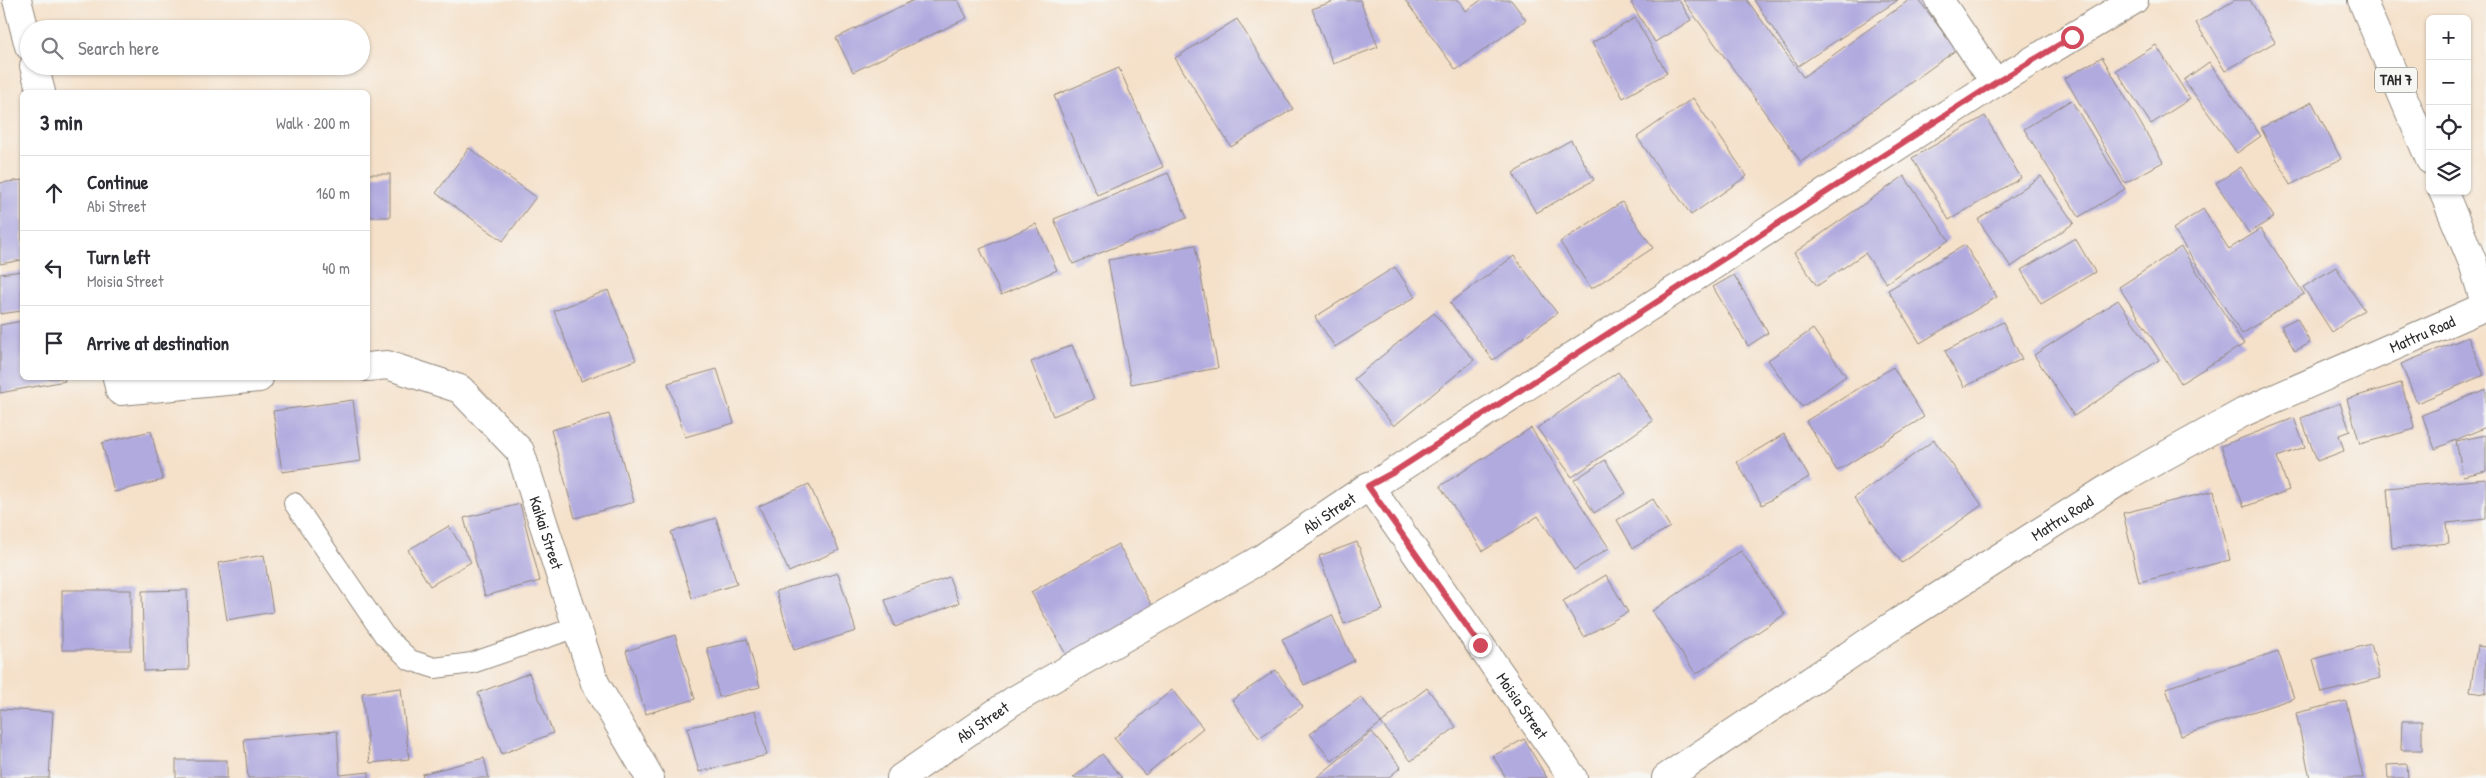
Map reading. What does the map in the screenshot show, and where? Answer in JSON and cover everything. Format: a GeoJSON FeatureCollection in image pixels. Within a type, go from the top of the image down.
{"type":"FeatureCollection","features":[{"type":"Feature","properties":{"kind":"main road"},"geometry":{"type":"LineString","coordinates":[[17,0],[22,20]]}},
{"type":"Feature","properties":{"kind":"main road"},"geometry":{"type":"LineString","coordinates":[[1939,0],[1995,83]]}},
{"type":"Feature","properties":{"kind":"main road","name":"Abi Street"},"geometry":{"type":"LineString","coordinates":[[901,778],[1013,701],[1261,559],[1368,486],[1394,472],[1995,83],[2134,0]]}},
{"type":"Feature","properties":{"kind":"main road","name":"TAH 7"},"geometry":{"type":"LineString","coordinates":[[2362,0],[2426,151]]}},
{"type":"Feature","properties":{"kind":"main road"},"geometry":{"type":"LineString","coordinates":[[36,75],[40,90]]}},
{"type":"Feature","properties":{"kind":"main road"},"geometry":{"type":"LineString","coordinates":[[2445,195],[2473,263],[2486,306]]}},
{"type":"Feature","properties":{"kind":"main road","name":"Mattru Road"},"geometry":{"type":"LineString","coordinates":[[1666,778],[1900,621],[2131,475],[2244,412],[2486,306]]}},
{"type":"Feature","properties":{"kind":"main road","name":"Kaikai Street"},"geometry":{"type":"LineString","coordinates":[[370,367],[387,365],[460,389],[520,452],[595,682],[650,778]]}},
{"type":"Feature","properties":{"kind":"main road"},"geometry":{"type":"LineString","coordinates":[[118,384],[211,380]]}},
{"type":"Feature","properties":{"kind":"main road","name":"Moisia Street"},"geometry":{"type":"LineString","coordinates":[[1368,486],[1573,778]]}},
{"type":"Feature","properties":{"kind":"lane"},"geometry":{"type":"LineString","coordinates":[[294,503],[384,635],[410,660],[435,668],[472,662],[577,627]]}},
{"type":"Feature","properties":{"kind":"building"},"geometry":{"type":"Polygon","coordinates":[[[914,0],[958,0],[967,18],[853,72],[836,38],[914,0]]]}},
{"type":"Feature","properties":{"kind":"building"},"geometry":{"type":"Polygon","coordinates":[[[1337,0],[1360,0],[1378,47],[1333,64],[1312,9],[1337,0]]]}},
{"type":"Feature","properties":{"kind":"building"},"geometry":{"type":"Polygon","coordinates":[[[1405,0],[1459,0],[1466,11],[1481,0],[1511,0],[1526,20],[1456,70],[1405,0]]]}},
{"type":"Feature","properties":{"kind":"building"},"geometry":{"type":"Polygon","coordinates":[[[1636,0],[1679,0],[1691,20],[1655,42],[1631,3],[1636,0]]]}},
{"type":"Feature","properties":{"kind":"building"},"geometry":{"type":"Polygon","coordinates":[[[1683,0],[1747,0],[1803,77],[1909,0],[1919,0],[1956,50],[1801,162],[1683,0]]]}},
{"type":"Feature","properties":{"kind":"building"},"geometry":{"type":"Polygon","coordinates":[[[1754,0],[1898,0],[1798,66],[1754,0]]]}},
{"type":"Feature","properties":{"kind":"building"},"geometry":{"type":"Polygon","coordinates":[[[2235,0],[2250,0],[2275,42],[2225,71],[2196,23],[2235,0]]]}},
{"type":"Feature","properties":{"kind":"building"},"geometry":{"type":"Polygon","coordinates":[[[1635,18],[1667,73],[1623,98],[1592,43],[1635,18]]]}},
{"type":"Feature","properties":{"kind":"building"},"geometry":{"type":"Polygon","coordinates":[[[1237,19],[1293,109],[1231,147],[1175,58],[1237,19]]]}},
{"type":"Feature","properties":{"kind":"building"},"geometry":{"type":"Polygon","coordinates":[[[2156,45],[2190,99],[2151,124],[2116,70],[2156,45]]]}},
{"type":"Feature","properties":{"kind":"building"},"geometry":{"type":"Polygon","coordinates":[[[2102,57],[2163,162],[2125,183],[2065,78],[2102,57]]]}},
{"type":"Feature","properties":{"kind":"building"},"geometry":{"type":"Polygon","coordinates":[[[2209,62],[2261,136],[2237,153],[2184,80],[2209,62]]]}},
{"type":"Feature","properties":{"kind":"building"},"geometry":{"type":"Polygon","coordinates":[[[1119,68],[1163,167],[1097,195],[1054,96],[1119,68]]]}},
{"type":"Feature","properties":{"kind":"building"},"geometry":{"type":"Polygon","coordinates":[[[1693,98],[1747,176],[1691,215],[1637,137],[1693,98]]]}},
{"type":"Feature","properties":{"kind":"building"},"geometry":{"type":"Polygon","coordinates":[[[2071,100],[2125,189],[2079,217],[2024,129],[2071,100]]]}},
{"type":"Feature","properties":{"kind":"building"},"geometry":{"type":"Polygon","coordinates":[[[2312,102],[2341,159],[2290,185],[2261,128],[2312,102]]]}},
{"type":"Feature","properties":{"kind":"building"},"geometry":{"type":"Polygon","coordinates":[[[1985,116],[2021,178],[1949,220],[1912,158],[1985,116]]]}},
{"type":"Feature","properties":{"kind":"building"},"geometry":{"type":"Polygon","coordinates":[[[1571,140],[1594,180],[1536,213],[1513,173],[1571,140]]]}},
{"type":"Feature","properties":{"kind":"building"},"geometry":{"type":"Polygon","coordinates":[[[469,148],[536,197],[503,241],[436,193],[469,148]]]}},
{"type":"Feature","properties":{"kind":"building"},"geometry":{"type":"Polygon","coordinates":[[[2241,167],[2274,217],[2249,233],[2216,183],[2241,167]]]}},
{"type":"Feature","properties":{"kind":"building"},"geometry":{"type":"Polygon","coordinates":[[[1168,173],[1187,218],[1073,264],[1054,219],[1168,173]]]}},
{"type":"Feature","properties":{"kind":"building"},"geometry":{"type":"Polygon","coordinates":[[[370,174],[390,174],[390,217],[370,217],[370,174]]]}},
{"type":"Feature","properties":{"kind":"building"},"geometry":{"type":"Polygon","coordinates":[[[1904,176],[1949,240],[1886,283],[1865,253],[1817,286],[1794,253],[1904,176]]]}},
{"type":"Feature","properties":{"kind":"building"},"geometry":{"type":"Polygon","coordinates":[[[2041,176],[2074,223],[2011,267],[1978,220],[2041,176]]]}},
{"type":"Feature","properties":{"kind":"building"},"geometry":{"type":"Polygon","coordinates":[[[20,180],[20,260],[0,264],[0,183],[20,180]]]}},
{"type":"Feature","properties":{"kind":"building"},"geometry":{"type":"Polygon","coordinates":[[[1622,202],[1653,248],[1591,289],[1560,242],[1622,202]]]}},
{"type":"Feature","properties":{"kind":"building"},"geometry":{"type":"Polygon","coordinates":[[[2203,209],[2229,249],[2261,229],[2304,294],[2242,334],[2173,229],[2203,209]]]}},
{"type":"Feature","properties":{"kind":"building"},"geometry":{"type":"Polygon","coordinates":[[[1036,224],[1057,270],[1001,295],[980,249],[1036,224]]]}},
{"type":"Feature","properties":{"kind":"building"},"geometry":{"type":"Polygon","coordinates":[[[2075,238],[2095,272],[2041,304],[2021,270],[2075,238]]]}},
{"type":"Feature","properties":{"kind":"building"},"geometry":{"type":"Polygon","coordinates":[[[1195,245],[1218,368],[1131,384],[1108,260],[1195,245]]]}},
{"type":"Feature","properties":{"kind":"building"},"geometry":{"type":"Polygon","coordinates":[[[1965,245],[1997,297],[1920,343],[1888,290],[1965,245]]]}},
{"type":"Feature","properties":{"kind":"building"},"geometry":{"type":"Polygon","coordinates":[[[2181,247],[2244,344],[2181,383],[2119,287],[2181,247]]]}},
{"type":"Feature","properties":{"kind":"building"},"geometry":{"type":"Polygon","coordinates":[[[1514,256],[1557,313],[1493,360],[1450,303],[1514,256]]]}},
{"type":"Feature","properties":{"kind":"building"},"geometry":{"type":"Polygon","coordinates":[[[1395,267],[1415,297],[1335,347],[1315,317],[1395,267]]]}},
{"type":"Feature","properties":{"kind":"building"},"geometry":{"type":"Polygon","coordinates":[[[2336,267],[2364,310],[2332,332],[2303,287],[2336,267]]]}},
{"type":"Feature","properties":{"kind":"building"},"geometry":{"type":"Polygon","coordinates":[[[20,271],[20,311],[0,314],[0,274],[20,271]]]}},
{"type":"Feature","properties":{"kind":"building"},"geometry":{"type":"Polygon","coordinates":[[[1734,275],[1768,333],[1748,346],[1713,287],[1734,275]]]}},
{"type":"Feature","properties":{"kind":"building"},"geometry":{"type":"Polygon","coordinates":[[[608,290],[636,360],[581,381],[554,311],[608,290]]]}},
{"type":"Feature","properties":{"kind":"building"},"geometry":{"type":"Polygon","coordinates":[[[2118,300],[2159,360],[2074,416],[2034,355],[2118,300]]]}},
{"type":"Feature","properties":{"kind":"building"},"geometry":{"type":"Polygon","coordinates":[[[1434,313],[1474,360],[1394,426],[1354,379],[1434,313]]]}},
{"type":"Feature","properties":{"kind":"building"},"geometry":{"type":"Polygon","coordinates":[[[2297,318],[2310,343],[2295,351],[2281,326],[2297,318]]]}},
{"type":"Feature","properties":{"kind":"building"},"geometry":{"type":"Polygon","coordinates":[[[20,321],[20,380],[65,381],[0,393],[0,325],[20,321]]]}},
{"type":"Feature","properties":{"kind":"building"},"geometry":{"type":"Polygon","coordinates":[[[2003,322],[2022,359],[1964,387],[1945,351],[2003,322]]]}},
{"type":"Feature","properties":{"kind":"building"},"geometry":{"type":"Polygon","coordinates":[[[1813,329],[1846,376],[1802,407],[1768,360],[1813,329]]]}},
{"type":"Feature","properties":{"kind":"building"},"geometry":{"type":"Polygon","coordinates":[[[2468,337],[2484,375],[2417,403],[2401,364],[2468,337]]]}},
{"type":"Feature","properties":{"kind":"building"},"geometry":{"type":"Polygon","coordinates":[[[1072,345],[1094,399],[1053,416],[1031,362],[1072,345]]]}},
{"type":"Feature","properties":{"kind":"building"},"geometry":{"type":"Polygon","coordinates":[[[1893,367],[1924,417],[1837,471],[1806,421],[1893,367]]]}},
{"type":"Feature","properties":{"kind":"building"},"geometry":{"type":"Polygon","coordinates":[[[717,369],[734,423],[685,437],[668,383],[717,369]]]}},
{"type":"Feature","properties":{"kind":"building"},"geometry":{"type":"Polygon","coordinates":[[[1618,372],[1653,421],[1572,477],[1537,428],[1618,372]]]}},
{"type":"Feature","properties":{"kind":"building"},"geometry":{"type":"Polygon","coordinates":[[[2401,383],[2415,429],[2360,444],[2347,399],[2401,383]]]}},
{"type":"Feature","properties":{"kind":"building"},"geometry":{"type":"Polygon","coordinates":[[[2486,389],[2486,427],[2435,449],[2422,415],[2486,389]]]}},
{"type":"Feature","properties":{"kind":"building"},"geometry":{"type":"Polygon","coordinates":[[[353,400],[361,461],[282,472],[273,411],[353,400]]]}},
{"type":"Feature","properties":{"kind":"building"},"geometry":{"type":"Polygon","coordinates":[[[2340,403],[2350,431],[2339,435],[2344,451],[2317,461],[2301,418],[2340,403]]]}},
{"type":"Feature","properties":{"kind":"building"},"geometry":{"type":"Polygon","coordinates":[[[609,414],[634,502],[575,518],[551,430],[609,414]]]}},
{"type":"Feature","properties":{"kind":"building"},"geometry":{"type":"Polygon","coordinates":[[[2294,418],[2305,447],[2277,457],[2289,490],[2244,507],[2221,446],[2294,418]]]}},
{"type":"Feature","properties":{"kind":"building"},"geometry":{"type":"Polygon","coordinates":[[[1531,428],[1609,548],[1574,570],[1538,516],[1483,551],[1440,486],[1531,428]]]}},
{"type":"Feature","properties":{"kind":"building"},"geometry":{"type":"Polygon","coordinates":[[[151,431],[163,480],[114,492],[102,443],[151,431]]]}},
{"type":"Feature","properties":{"kind":"building"},"geometry":{"type":"Polygon","coordinates":[[[1784,434],[1809,477],[1762,505],[1737,462],[1784,434]]]}},
{"type":"Feature","properties":{"kind":"building"},"geometry":{"type":"Polygon","coordinates":[[[2486,435],[2486,471],[2463,476],[2456,441],[2486,435]]]}},
{"type":"Feature","properties":{"kind":"building"},"geometry":{"type":"Polygon","coordinates":[[[1934,440],[1982,505],[1902,563],[1854,498],[1934,440]]]}},
{"type":"Feature","properties":{"kind":"building"},"geometry":{"type":"Polygon","coordinates":[[[1605,460],[1626,493],[1594,513],[1574,480],[1605,460]]]}},
{"type":"Feature","properties":{"kind":"building"},"geometry":{"type":"Polygon","coordinates":[[[2486,479],[2486,519],[2447,523],[2449,543],[2392,548],[2387,488],[2486,479]]]}},
{"type":"Feature","properties":{"kind":"building"},"geometry":{"type":"Polygon","coordinates":[[[809,484],[839,550],[789,572],[759,506],[809,484]]]}},
{"type":"Feature","properties":{"kind":"building"},"geometry":{"type":"Polygon","coordinates":[[[2214,491],[2230,560],[2139,582],[2123,513],[2214,491]]]}},
{"type":"Feature","properties":{"kind":"building"},"geometry":{"type":"Polygon","coordinates":[[[1653,499],[1670,527],[1633,548],[1617,520],[1653,499]]]}},
{"type":"Feature","properties":{"kind":"building"},"geometry":{"type":"Polygon","coordinates":[[[520,504],[540,581],[485,596],[464,518],[520,504]]]}},
{"type":"Feature","properties":{"kind":"building"},"geometry":{"type":"Polygon","coordinates":[[[716,518],[737,584],[692,598],[671,532],[716,518]]]}},
{"type":"Feature","properties":{"kind":"building"},"geometry":{"type":"Polygon","coordinates":[[[449,526],[471,562],[430,586],[408,550],[449,526]]]}},
{"type":"Feature","properties":{"kind":"building"},"geometry":{"type":"Polygon","coordinates":[[[1357,542],[1383,610],[1344,624],[1319,556],[1357,542]]]}},
{"type":"Feature","properties":{"kind":"building"},"geometry":{"type":"Polygon","coordinates":[[[1118,544],[1155,611],[1068,658],[1031,592],[1118,544]]]}},
{"type":"Feature","properties":{"kind":"building"},"geometry":{"type":"Polygon","coordinates":[[[1741,551],[1785,614],[1696,674],[1652,611],[1741,551]]]}},
{"type":"Feature","properties":{"kind":"building"},"geometry":{"type":"Polygon","coordinates":[[[264,555],[273,612],[227,620],[218,563],[264,555]]]}},
{"type":"Feature","properties":{"kind":"building"},"geometry":{"type":"Polygon","coordinates":[[[838,573],[856,631],[794,650],[776,591],[838,573]]]}},
{"type":"Feature","properties":{"kind":"building"},"geometry":{"type":"Polygon","coordinates":[[[1606,575],[1628,612],[1584,637],[1563,601],[1606,575]]]}},
{"type":"Feature","properties":{"kind":"building"},"geometry":{"type":"Polygon","coordinates":[[[949,577],[959,603],[895,627],[885,600],[949,577]]]}},
{"type":"Feature","properties":{"kind":"building"},"geometry":{"type":"Polygon","coordinates":[[[62,590],[131,590],[131,650],[62,650],[62,590]]]}},
{"type":"Feature","properties":{"kind":"building"},"geometry":{"type":"Polygon","coordinates":[[[187,590],[189,670],[144,671],[142,591],[187,590]]]}},
{"type":"Feature","properties":{"kind":"building"},"geometry":{"type":"Polygon","coordinates":[[[1332,615],[1354,661],[1304,685],[1282,639],[1332,615]]]}},
{"type":"Feature","properties":{"kind":"building"},"geometry":{"type":"Polygon","coordinates":[[[675,635],[695,699],[646,714],[626,651],[675,635]]]}},
{"type":"Feature","properties":{"kind":"building"},"geometry":{"type":"Polygon","coordinates":[[[747,639],[760,687],[719,697],[707,648],[747,639]]]}},
{"type":"Feature","properties":{"kind":"building"},"geometry":{"type":"Polygon","coordinates":[[[2371,644],[2380,678],[2322,693],[2313,659],[2371,644]]]}},
{"type":"Feature","properties":{"kind":"building"},"geometry":{"type":"Polygon","coordinates":[[[2477,646],[2486,647],[2486,694],[2470,692],[2477,646]]]}},
{"type":"Feature","properties":{"kind":"building"},"geometry":{"type":"Polygon","coordinates":[[[2278,651],[2294,698],[2181,736],[2166,688],[2278,651]]]}},
{"type":"Feature","properties":{"kind":"building"},"geometry":{"type":"Polygon","coordinates":[[[1276,670],[1303,707],[1259,738],[1232,700],[1276,670]]]}},
{"type":"Feature","properties":{"kind":"building"},"geometry":{"type":"Polygon","coordinates":[[[529,673],[553,733],[502,754],[478,693],[529,673]]]}},
{"type":"Feature","properties":{"kind":"building"},"geometry":{"type":"Polygon","coordinates":[[[401,688],[409,759],[370,763],[362,693],[401,688]]]}},
{"type":"Feature","properties":{"kind":"building"},"geometry":{"type":"Polygon","coordinates":[[[1427,688],[1456,727],[1411,761],[1381,723],[1427,688]]]}},
{"type":"Feature","properties":{"kind":"building"},"geometry":{"type":"Polygon","coordinates":[[[1172,690],[1203,728],[1145,775],[1114,738],[1172,690]]]}},
{"type":"Feature","properties":{"kind":"building"},"geometry":{"type":"Polygon","coordinates":[[[1361,697],[1381,723],[1332,761],[1310,734],[1361,697]]]}},
{"type":"Feature","properties":{"kind":"building"},"geometry":{"type":"Polygon","coordinates":[[[2346,701],[2363,778],[2310,778],[2296,713],[2346,701]]]}},
{"type":"Feature","properties":{"kind":"building"},"geometry":{"type":"Polygon","coordinates":[[[0,709],[53,712],[49,778],[0,778],[0,709]]]}},
{"type":"Feature","properties":{"kind":"building"},"geometry":{"type":"Polygon","coordinates":[[[755,711],[767,755],[699,772],[687,728],[755,711]]]}},
{"type":"Feature","properties":{"kind":"building"},"geometry":{"type":"Polygon","coordinates":[[[2402,721],[2422,721],[2422,750],[2401,750],[2402,721]]]}},
{"type":"Feature","properties":{"kind":"building"},"geometry":{"type":"Polygon","coordinates":[[[337,731],[340,775],[369,772],[369,778],[248,778],[244,739],[337,731]]]}},
{"type":"Feature","properties":{"kind":"building"},"geometry":{"type":"Polygon","coordinates":[[[1372,732],[1401,767],[1388,778],[1316,778],[1372,732]]]}},
{"type":"Feature","properties":{"kind":"building"},"geometry":{"type":"Polygon","coordinates":[[[1524,739],[1547,778],[1506,778],[1493,756],[1524,739]]]}},
{"type":"Feature","properties":{"kind":"building"},"geometry":{"type":"Polygon","coordinates":[[[1102,754],[1122,778],[1073,778],[1102,754]]]}},
{"type":"Feature","properties":{"kind":"building"},"geometry":{"type":"Polygon","coordinates":[[[484,758],[489,778],[423,778],[422,774],[484,758]]]}},
{"type":"Feature","properties":{"kind":"building"},"geometry":{"type":"Polygon","coordinates":[[[176,760],[227,760],[227,778],[176,778],[176,760]]]}},
{"type":"Feature","properties":{"kind":"building"},"geometry":{"type":"Polygon","coordinates":[[[2407,764],[2408,778],[2388,778],[2387,765],[2407,764]]]}},
{"type":"Feature","properties":{"kind":"route"},"geometry":{"type":"LineString","coordinates":[[1480,645],[1368,486],[1377,483],[1995,83],[2072,37]]}}]}
